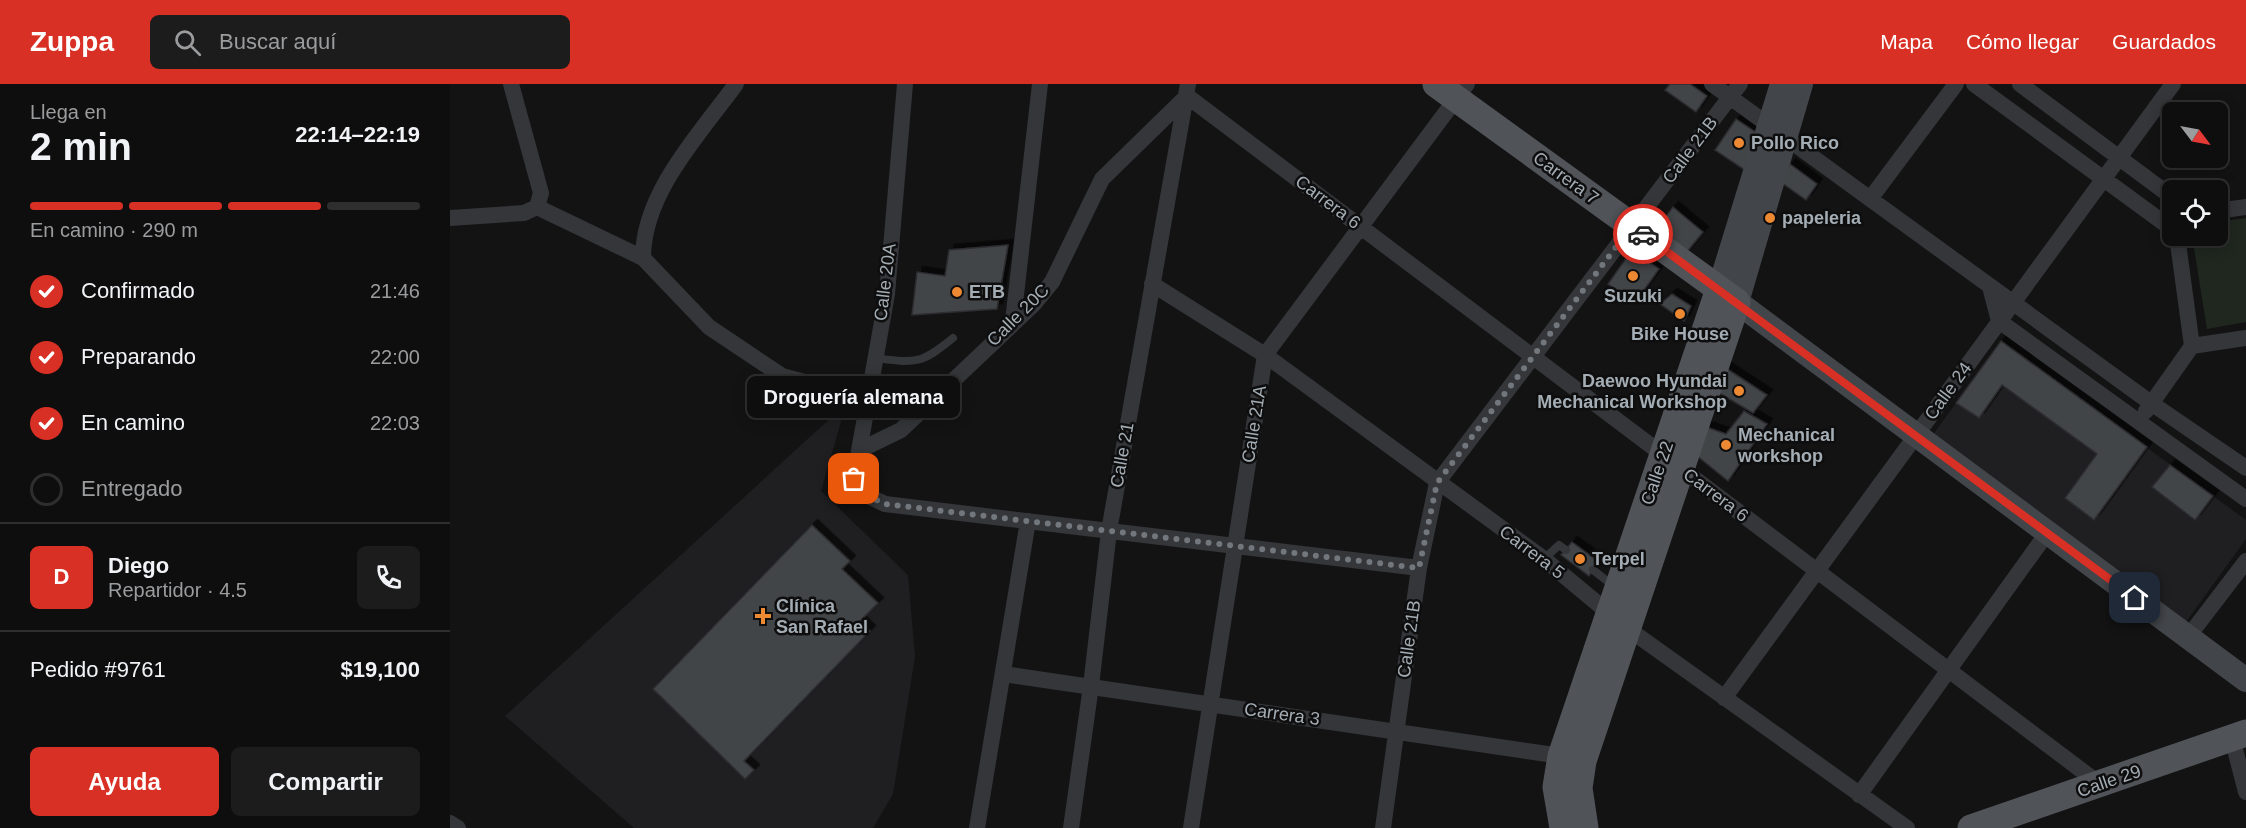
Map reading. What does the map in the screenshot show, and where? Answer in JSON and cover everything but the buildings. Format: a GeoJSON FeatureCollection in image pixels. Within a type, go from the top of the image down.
{"type":"FeatureCollection","features":[{"type":"Feature","properties":{"kind":"main road","name":"Carrera 7"},"geometry":{"type":"LineString","coordinates":[[1453,89],[1632,226],[1728,296]]}},
{"type":"Feature","properties":{"kind":"main road","name":"Calle 22"},"geometry":{"type":"LineString","coordinates":[[1563,828],[1556,787],[1561,756],[1618,621],[1728,296]]}},
{"type":"Feature","properties":{"kind":"main road","name":"Calle 22"},"geometry":{"type":"LineString","coordinates":[[1585,828],[1579,788],[1583,761],[1618,621],[1617,589],[1672,462]]}},
{"type":"Feature","properties":{"kind":"main road","name":"Calle 29"},"geometry":{"type":"LineString","coordinates":[[1971,828],[2101,785],[2239,744]]}},
{"type":"Feature","properties":{"kind":"main road","name":"Calle 29"},"geometry":{"type":"LineString","coordinates":[[2012,828],[2239,744]]}},
{"type":"Feature","properties":{"kind":"street"},"geometry":{"type":"LineString","coordinates":[[451,214],[524,213],[537,207],[541,193],[511,84]]}},
{"type":"Feature","properties":{"kind":"street"},"geometry":{"type":"LineString","coordinates":[[643,258],[643,238],[650,214],[677,167],[736,84]]}},
{"type":"Feature","properties":{"kind":"street","name":"Calle 20A"},"geometry":{"type":"LineString","coordinates":[[906,84],[887,294],[854,479],[864,494],[885,504],[1028,521]]}},
{"type":"Feature","properties":{"kind":"street"},"geometry":{"type":"LineString","coordinates":[[1013,321],[1040,84]]}},
{"type":"Feature","properties":{"kind":"street"},"geometry":{"type":"LineString","coordinates":[[1712,84],[1735,90],[1777,131],[2151,403],[2246,468]]}},
{"type":"Feature","properties":{"kind":"street","name":"Calle 22"},"geometry":{"type":"LineString","coordinates":[[1728,296],[1777,131],[1782,84]]}},
{"type":"Feature","properties":{"kind":"street","name":"Calle 22"},"geometry":{"type":"LineString","coordinates":[[1777,131],[1801,84]]}},
{"type":"Feature","properties":{"kind":"street"},"geometry":{"type":"LineString","coordinates":[[1870,199],[1956,84]]}},
{"type":"Feature","properties":{"kind":"street"},"geometry":{"type":"LineString","coordinates":[[1974,84],[2162,222]]}},
{"type":"Feature","properties":{"kind":"street"},"geometry":{"type":"LineString","coordinates":[[2020,84],[2162,189]]}},
{"type":"Feature","properties":{"kind":"street","name":"Calle 24"},"geometry":{"type":"LineString","coordinates":[[1724,698],[2173,84]]}},
{"type":"Feature","properties":{"kind":"street","name":"Calle 21A"},"geometry":{"type":"LineString","coordinates":[[1191,828],[1265,355],[1360,227],[1453,89]]}},
{"type":"Feature","properties":{"kind":"street","name":"Calle 20C"},"geometry":{"type":"LineString","coordinates":[[860,450],[901,430],[1013,321],[1034,304],[1052,282],[1102,179],[1188,90]]}},
{"type":"Feature","properties":{"kind":"street","name":"Carrera 6"},"geometry":{"type":"LineString","coordinates":[[1188,90],[1360,227],[2101,785]]}},
{"type":"Feature","properties":{"kind":"street","name":"Calle 21"},"geometry":{"type":"LineString","coordinates":[[1071,828],[1091,686],[1109,531],[1188,90]]}},
{"type":"Feature","properties":{"kind":"street","name":"Calle 21B"},"geometry":{"type":"LineString","coordinates":[[1383,828],[1419,568],[1437,483],[1735,90]]}},
{"type":"Feature","properties":{"kind":"street"},"geometry":{"type":"LineString","coordinates":[[537,207],[643,258],[709,327],[782,376],[827,388],[868,391]]}},
{"type":"Feature","properties":{"kind":"street"},"geometry":{"type":"LineString","coordinates":[[2228,209],[2246,207]]}},
{"type":"Feature","properties":{"kind":"street"},"geometry":{"type":"LineString","coordinates":[[2138,423],[2192,346],[2178,246]]}},
{"type":"Feature","properties":{"kind":"street","name":"Carrera 5"},"geometry":{"type":"LineString","coordinates":[[1152,284],[1265,355],[1437,483],[1544,559],[1618,621],[1907,828]]}},
{"type":"Feature","properties":{"kind":"street"},"geometry":{"type":"LineString","coordinates":[[1990,287],[1999,321],[2246,499]]}},
{"type":"Feature","properties":{"kind":"street","name":"Carrera 7"},"geometry":{"type":"LineString","coordinates":[[1728,296],[2246,680]]}},
{"type":"Feature","properties":{"kind":"street"},"geometry":{"type":"LineString","coordinates":[[2192,346],[2246,338]]}},
{"type":"Feature","properties":{"kind":"street"},"geometry":{"type":"LineString","coordinates":[[977,828],[1028,521],[1419,568]]}},
{"type":"Feature","properties":{"kind":"street"},"geometry":{"type":"LineString","coordinates":[[1859,795],[2047,533]]}},
{"type":"Feature","properties":{"kind":"street"},"geometry":{"type":"LineString","coordinates":[[2188,637],[2246,561]]}},
{"type":"Feature","properties":{"kind":"street","name":"Carrera 3"},"geometry":{"type":"LineString","coordinates":[[1003,674],[1561,756]]}},
{"type":"Feature","properties":{"kind":"street"},"geometry":{"type":"LineString","coordinates":[[2239,744],[2246,792]]}},
{"type":"Feature","properties":{"kind":"street"},"geometry":{"type":"LineString","coordinates":[[450,823],[458,828]]}},
{"type":"Feature","properties":{"kind":"lane"},"geometry":{"type":"LineString","coordinates":[[874,358],[913,363],[932,355],[953,338]]}},
{"type":"Feature","properties":{"kind":"lane"},"geometry":{"type":"LineString","coordinates":[[1544,559],[1559,545],[1566,550]]}},
{"type":"Feature","properties":{"kind":"lane"},"geometry":{"type":"LineString","coordinates":[[1593,570],[1617,589]]}},
{"type":"Feature","properties":{"kind":"shaded area"},"geometry":{"type":"Polygon","coordinates":[[[2246,218],[2246,322],[2207,329],[2194,246],[2228,246],[2228,220],[2246,218]]]}},
{"type":"Feature","properties":{"kind":"shaded area"},"geometry":{"type":"Polygon","coordinates":[[[2001,341],[2246,520],[2246,539],[2186,622],[1932,436],[2001,341]]]}},
{"type":"Feature","properties":{"kind":"shaded area","name":"Clínica San Rafael"},"geometry":{"type":"Polygon","coordinates":[[[846,404],[821,491],[908,575],[915,657],[893,794],[873,828],[634,828],[505,716],[846,404]]]}},
{"type":"Feature","properties":{"kind":"way so far"},"geometry":{"type":"LineString","coordinates":[[854,479],[864,494],[885,504],[1419,568],[1437,483],[1632,226],[1643,234]]}},
{"type":"Feature","properties":{"kind":"place","name":"Pollo Rico"},"geometry":{"type":"Point","coordinates":[1739,143]}},
{"type":"Feature","properties":{"kind":"place","name":"papeleria"},"geometry":{"type":"Point","coordinates":[1770,218]}},
{"type":"Feature","properties":{"kind":"place","name":"Suzuki"},"geometry":{"type":"Point","coordinates":[1633,276]}},
{"type":"Feature","properties":{"kind":"place","name":"ETB"},"geometry":{"type":"Point","coordinates":[957,292]}},
{"type":"Feature","properties":{"kind":"place","name":"Bike House"},"geometry":{"type":"Point","coordinates":[1680,314]}},
{"type":"Feature","properties":{"kind":"place","name":"Daewoo Hyundai Mechanical Workshop"},"geometry":{"type":"Point","coordinates":[1739,391]}},
{"type":"Feature","properties":{"kind":"place","name":"Mechanical workshop"},"geometry":{"type":"Point","coordinates":[1726,445]}},
{"type":"Feature","properties":{"kind":"place","name":"Droguería alemana"},"geometry":{"type":"Point","coordinates":[854,479]}},
{"type":"Feature","properties":{"kind":"place","name":"Terpel"},"geometry":{"type":"Point","coordinates":[1580,559]}},
{"type":"Feature","properties":{"kind":"place","name":"Clínica San Rafael"},"geometry":{"type":"Point","coordinates":[763,616]}},
{"type":"Feature","properties":{"kind":"route"},"geometry":{"type":"LineString","coordinates":[[1643,234],[2135,598]]}}]}
